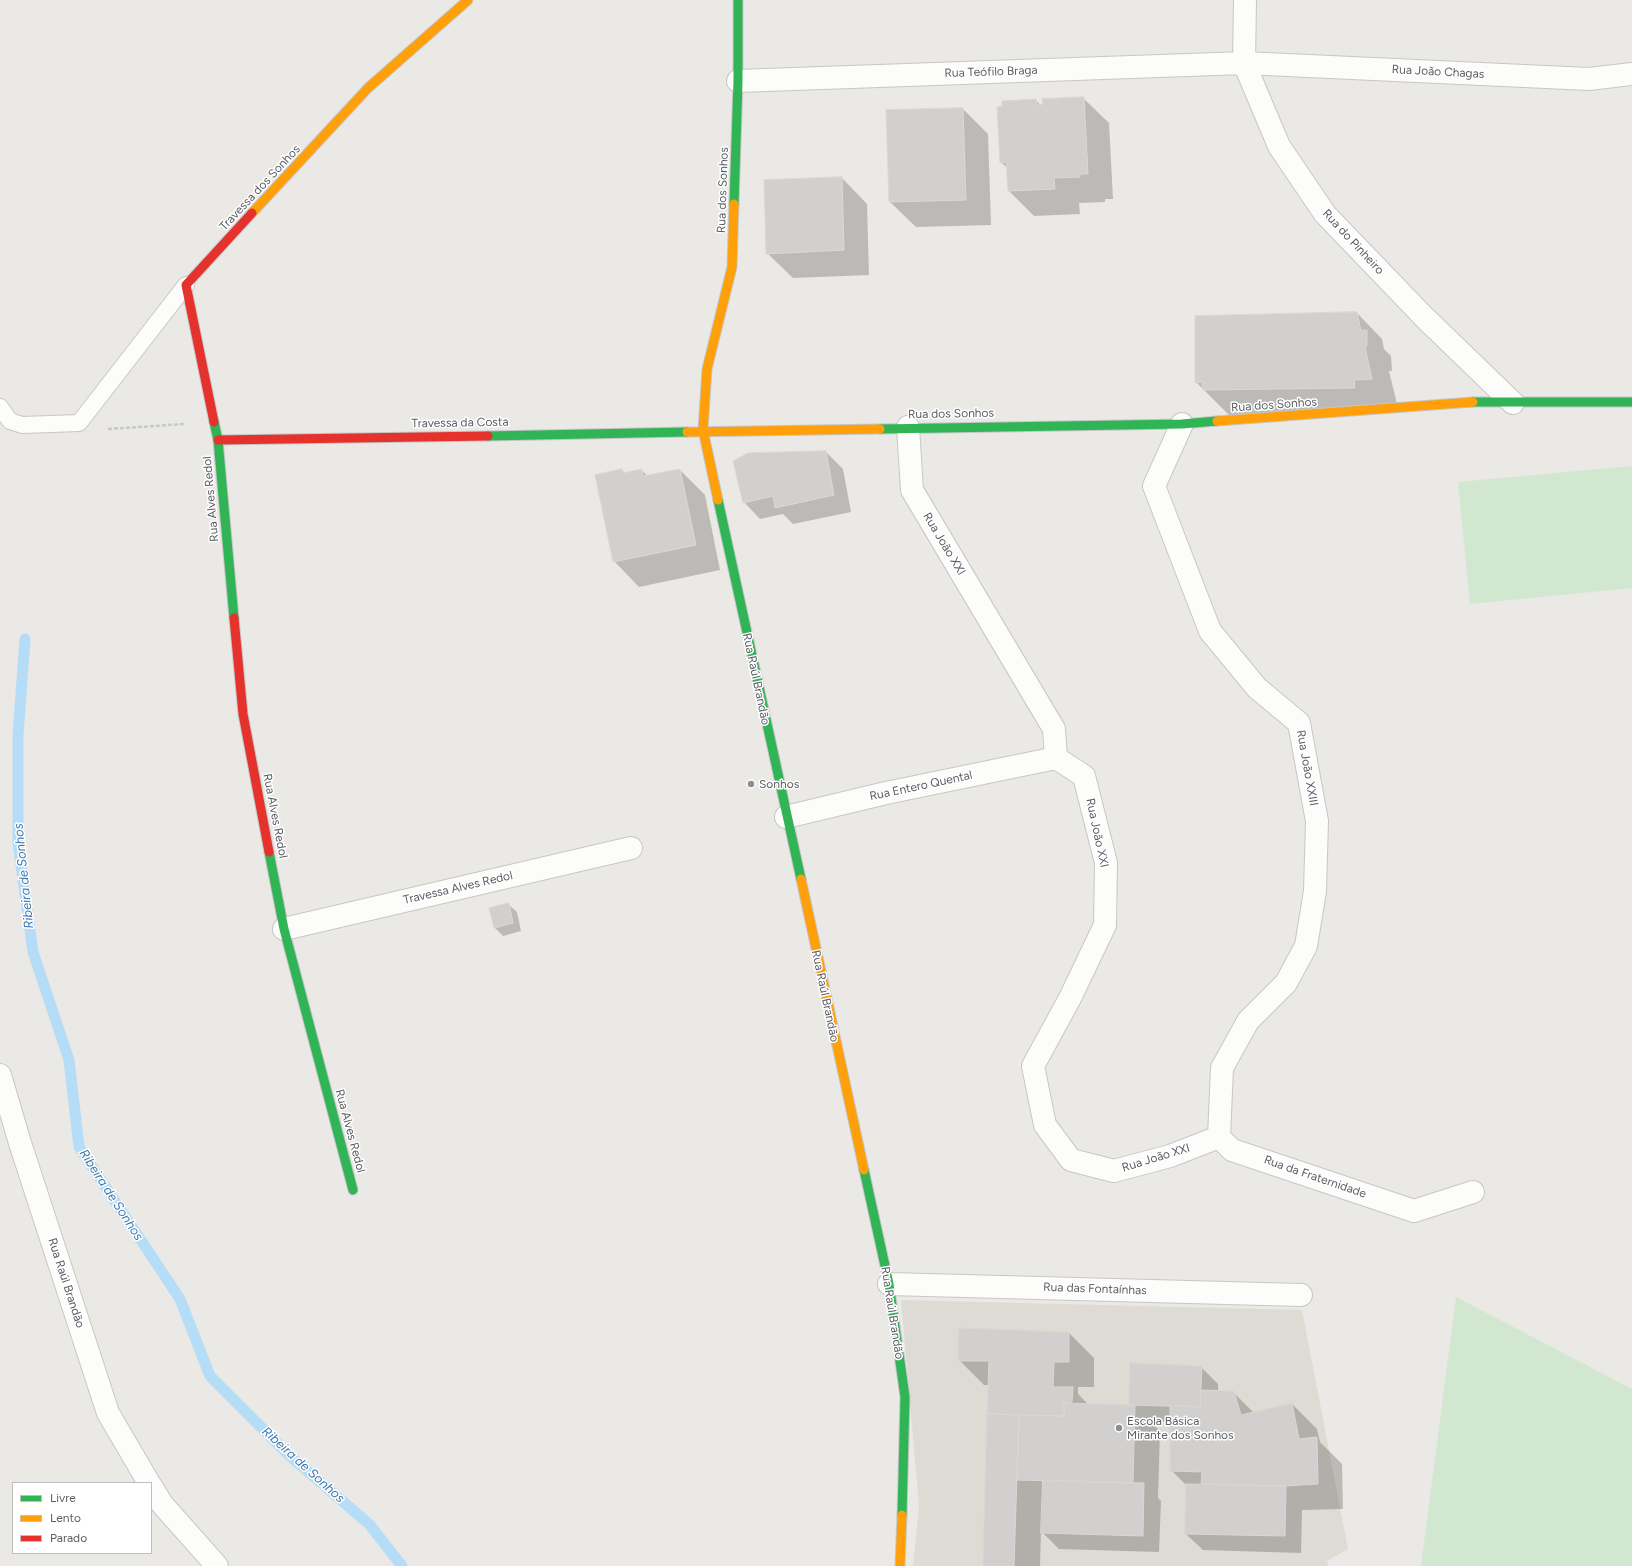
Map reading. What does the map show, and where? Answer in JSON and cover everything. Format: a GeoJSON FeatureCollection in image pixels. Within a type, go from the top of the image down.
{"type":"FeatureCollection","features":[{"type":"Feature","properties":{"kind":"street","name":"Travessa dos Sonhos"},"geometry":{"type":"LineString","coordinates":[[186,285],[368,88],[468,0]]}},
{"type":"Feature","properties":{"kind":"street","name":"Rua dos Sonhos"},"geometry":{"type":"LineString","coordinates":[[738,0],[738,81],[732,267],[707,369],[703,430],[1182,424],[1474,402],[1632,402]]}},
{"type":"Feature","properties":{"kind":"street","name":"Rua do Pinheiro"},"geometry":{"type":"LineString","coordinates":[[1245,0],[1244,63],[1279,146],[1325,214],[1424,317],[1513,403]]}},
{"type":"Feature","properties":{"kind":"street","name":"Rua Teófilo Braga"},"geometry":{"type":"LineString","coordinates":[[738,81],[1244,63]]}},
{"type":"Feature","properties":{"kind":"street","name":"Rua João Chagas"},"geometry":{"type":"LineString","coordinates":[[1244,63],[1589,80],[1632,74]]}},
{"type":"Feature","properties":{"kind":"street"},"geometry":{"type":"LineString","coordinates":[[186,285],[218,440]]}},
{"type":"Feature","properties":{"kind":"street","name":"Rua João XXIII"},"geometry":{"type":"LineString","coordinates":[[1182,424],[1154,486],[1210,631],[1257,688],[1299,723],[1317,821],[1315,891],[1306,946],[1286,983],[1248,1020],[1222,1068],[1219,1137]]}},
{"type":"Feature","properties":{"kind":"street","name":"Rua João XXI"},"geometry":{"type":"LineString","coordinates":[[908,427],[912,490],[1054,729],[1056,758],[1084,776],[1106,863],[1105,925],[1070,998],[1033,1066],[1045,1125],[1071,1160],[1114,1171],[1170,1156],[1219,1137]]}},
{"type":"Feature","properties":{"kind":"street","name":"Travessa da Costa"},"geometry":{"type":"LineString","coordinates":[[218,440],[703,430]]}},
{"type":"Feature","properties":{"kind":"street","name":"Rua Raúl Brandão"},"geometry":{"type":"LineString","coordinates":[[703,430],[786,817],[889,1284],[905,1397],[900,1566]]}},
{"type":"Feature","properties":{"kind":"street","name":"Rua Alves Redol"},"geometry":{"type":"LineString","coordinates":[[218,440],[243,714],[284,929],[353,1190]]}},
{"type":"Feature","properties":{"kind":"street","name":"Rua Entero Quental"},"geometry":{"type":"LineString","coordinates":[[786,817],[886,793],[1056,758]]}},
{"type":"Feature","properties":{"kind":"street","name":"Travessa Alves Redol"},"geometry":{"type":"LineString","coordinates":[[284,929],[631,848]]}},
{"type":"Feature","properties":{"kind":"street","name":"Rua Raúl Brandão"},"geometry":{"type":"LineString","coordinates":[[0,1075],[20,1143],[108,1412],[148,1482]]}},
{"type":"Feature","properties":{"kind":"street","name":"Rua da Fraternidade"},"geometry":{"type":"LineString","coordinates":[[1219,1137],[1232,1150],[1414,1211],[1473,1192]]}},
{"type":"Feature","properties":{"kind":"street","name":"Rua das Fontaínhas"},"geometry":{"type":"LineString","coordinates":[[889,1284],[1301,1295]]}},
{"type":"Feature","properties":{"kind":"street"},"geometry":{"type":"LineString","coordinates":[[152,1488],[162,1504],[217,1566]]}},
{"type":"Feature","properties":{"kind":"lane"},"geometry":{"type":"LineString","coordinates":[[0,407],[10,421],[22,425],[79,423],[186,285]]}},
{"type":"Feature","properties":{"kind":"shaded area","name":"Escola Básica Mirante dos Sonhos"},"geometry":{"type":"Polygon","coordinates":[[[901,1300],[1302,1310],[1348,1549],[1327,1561],[1328,1566],[913,1566],[919,1506],[901,1300]]]}},
{"type":"Feature","properties":{"kind":"green space"},"geometry":{"type":"Polygon","coordinates":[[[1632,466],[1632,588],[1470,604],[1458,482],[1632,466]]]}},
{"type":"Feature","properties":{"kind":"green space"},"geometry":{"type":"Polygon","coordinates":[[[1456,1297],[1632,1389],[1632,1566],[1421,1566],[1456,1297]]]}},
{"type":"Feature","properties":{"kind":"building"},"geometry":{"type":"Polygon","coordinates":[[[1084,97],[1088,174],[1080,174],[1080,177],[1054,178],[1055,189],[1008,191],[1006,162],[1000,163],[997,107],[1002,106],[1002,101],[1036,99],[1037,105],[1043,104],[1042,99],[1084,97]]]}},
{"type":"Feature","properties":{"kind":"building"},"geometry":{"type":"Polygon","coordinates":[[[963,108],[966,200],[889,202],[886,110],[963,108]]]}},
{"type":"Feature","properties":{"kind":"building"},"geometry":{"type":"Polygon","coordinates":[[[842,177],[844,250],[766,254],[764,180],[842,177]]]}},
{"type":"Feature","properties":{"kind":"building"},"geometry":{"type":"Polygon","coordinates":[[[1357,312],[1361,331],[1367,330],[1367,346],[1365,347],[1372,379],[1354,380],[1355,388],[1203,390],[1202,382],[1195,383],[1195,316],[1357,312]]]}},
{"type":"Feature","properties":{"kind":"building"},"geometry":{"type":"Polygon","coordinates":[[[826,451],[834,495],[775,508],[773,496],[743,503],[733,461],[748,453],[826,451]]]}},
{"type":"Feature","properties":{"kind":"building"},"geometry":{"type":"Polygon","coordinates":[[[622,469],[623,473],[642,469],[643,476],[680,469],[696,545],[613,562],[595,475],[622,469]]]}},
{"type":"Feature","properties":{"kind":"building"},"geometry":{"type":"Polygon","coordinates":[[[509,903],[513,923],[494,928],[489,908],[509,903]]]}},
{"type":"Feature","properties":{"kind":"building"},"geometry":{"type":"Polygon","coordinates":[[[959,1328],[1069,1332],[1069,1362],[1054,1362],[1053,1387],[1073,1387],[1072,1402],[1064,1403],[1064,1416],[987,1414],[989,1361],[958,1361],[959,1328]]]}},
{"type":"Feature","properties":{"kind":"building"},"geometry":{"type":"Polygon","coordinates":[[[1130,1363],[1202,1366],[1200,1407],[1129,1405],[1130,1363]]]}},
{"type":"Feature","properties":{"kind":"building"},"geometry":{"type":"Polygon","coordinates":[[[1201,1390],[1234,1391],[1241,1415],[1292,1403],[1299,1439],[1317,1437],[1318,1484],[1286,1486],[1201,1484],[1202,1472],[1170,1471],[1170,1405],[1200,1407],[1201,1390]]]}},
{"type":"Feature","properties":{"kind":"building"},"geometry":{"type":"Polygon","coordinates":[[[1064,1403],[1135,1405],[1133,1483],[1017,1480],[1019,1415],[1064,1416],[1064,1403]]]}},
{"type":"Feature","properties":{"kind":"building"},"geometry":{"type":"Polygon","coordinates":[[[987,1414],[1019,1415],[1014,1566],[983,1566],[987,1414]]]}},
{"type":"Feature","properties":{"kind":"building"},"geometry":{"type":"Polygon","coordinates":[[[1043,1480],[1144,1483],[1143,1536],[1041,1533],[1043,1480]]]}},
{"type":"Feature","properties":{"kind":"building"},"geometry":{"type":"Polygon","coordinates":[[[1186,1484],[1286,1486],[1285,1536],[1185,1534],[1186,1484]]]}},
{"type":"Feature","properties":{"kind":"waterway","name":"Ribeira de Sonhos"},"geometry":{"type":"LineString","coordinates":[[25,639],[18,735],[18,843],[33,952],[69,1060],[79,1147],[180,1299],[210,1376],[290,1456],[369,1524],[402,1566]]}},
{"type":"Feature","properties":{"kind":"traffic: fast"},"geometry":{"type":"LineString","coordinates":[[734,204],[738,81],[738,0]]}},
{"type":"Feature","properties":{"kind":"traffic: fast"},"geometry":{"type":"LineString","coordinates":[[1473,402],[1632,402]]}},
{"type":"Feature","properties":{"kind":"traffic: fast"},"geometry":{"type":"LineString","coordinates":[[880,429],[1182,424],[1217,421]]}},
{"type":"Feature","properties":{"kind":"traffic: fast"},"geometry":{"type":"LineString","coordinates":[[214,422],[218,440],[234,618]]}},
{"type":"Feature","properties":{"kind":"traffic: fast"},"geometry":{"type":"LineString","coordinates":[[488,436],[687,432]]}},
{"type":"Feature","properties":{"kind":"traffic: fast"},"geometry":{"type":"LineString","coordinates":[[718,500],[801,879]]}},
{"type":"Feature","properties":{"kind":"traffic: fast"},"geometry":{"type":"LineString","coordinates":[[269,852],[284,929],[353,1190]]}},
{"type":"Feature","properties":{"kind":"traffic: fast"},"geometry":{"type":"LineString","coordinates":[[864,1170],[889,1284],[905,1397],[902,1515]]}},
{"type":"Feature","properties":{"kind":"traffic: slow"},"geometry":{"type":"LineString","coordinates":[[252,213],[368,88],[468,0]]}},
{"type":"Feature","properties":{"kind":"traffic: slow"},"geometry":{"type":"LineString","coordinates":[[718,500],[703,430],[707,369],[732,267],[734,204]]}},
{"type":"Feature","properties":{"kind":"traffic: slow"},"geometry":{"type":"LineString","coordinates":[[1217,421],[1473,402]]}},
{"type":"Feature","properties":{"kind":"traffic: slow"},"geometry":{"type":"LineString","coordinates":[[687,432],[880,429]]}},
{"type":"Feature","properties":{"kind":"traffic: slow"},"geometry":{"type":"LineString","coordinates":[[801,879],[864,1170]]}},
{"type":"Feature","properties":{"kind":"traffic: slow"},"geometry":{"type":"LineString","coordinates":[[900,1566],[902,1515]]}},
{"type":"Feature","properties":{"kind":"traffic: jam"},"geometry":{"type":"LineString","coordinates":[[214,422],[186,285],[252,213]]}},
{"type":"Feature","properties":{"kind":"traffic: jam"},"geometry":{"type":"LineString","coordinates":[[218,440],[488,436]]}},
{"type":"Feature","properties":{"kind":"traffic: jam"},"geometry":{"type":"LineString","coordinates":[[234,618],[243,714],[269,852]]}},
{"type":"Feature","properties":{"kind":"place","name":"Sonhos"},"geometry":{"type":"Point","coordinates":[751,784]}},
{"type":"Feature","properties":{"kind":"place","name":"Escola Básica Mirante dos Sonhos"},"geometry":{"type":"Point","coordinates":[1119,1428]}}]}
